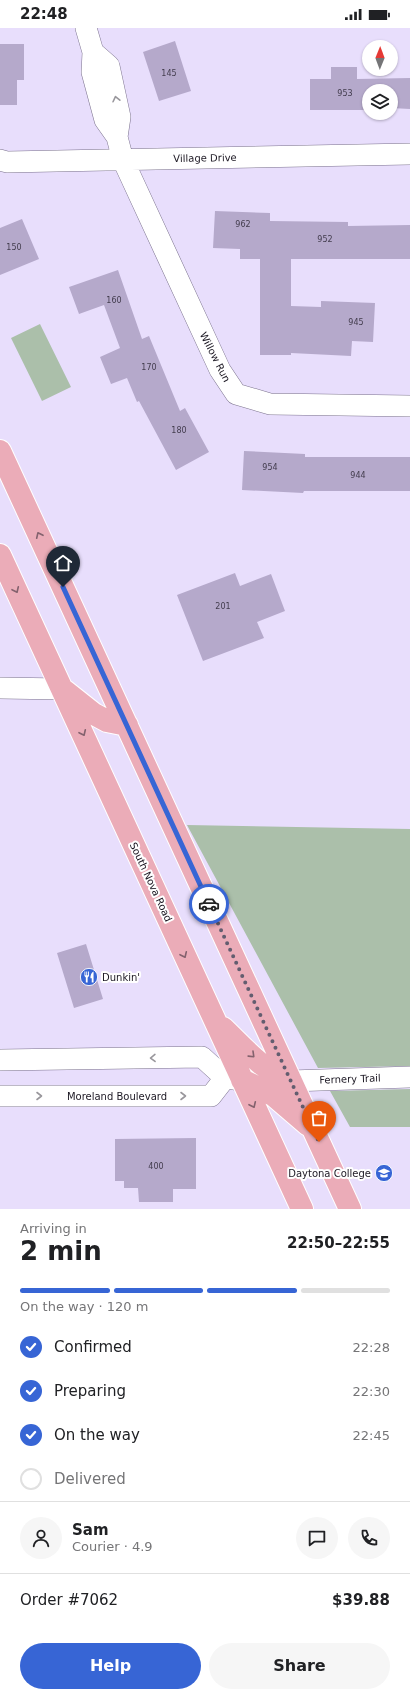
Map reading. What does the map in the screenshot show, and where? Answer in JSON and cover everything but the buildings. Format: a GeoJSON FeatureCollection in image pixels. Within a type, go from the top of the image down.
{"type":"FeatureCollection","features":[{"type":"Feature","properties":{"kind":"main road"},"geometry":{"type":"LineString","coordinates":[[0,451],[350,1209]]}},
{"type":"Feature","properties":{"kind":"main road","name":"South Nova Road"},"geometry":{"type":"LineString","coordinates":[[0,555],[214,1019],[233,1079],[302,1209]]}},
{"type":"Feature","properties":{"kind":"main road"},"geometry":{"type":"LineString","coordinates":[[63,689],[94,714],[107,721],[127,725]]}},
{"type":"Feature","properties":{"kind":"main road"},"geometry":{"type":"LineString","coordinates":[[214,1019],[263,1066],[279,1076],[291,1081]]}},
{"type":"Feature","properties":{"kind":"main road"},"geometry":{"type":"LineString","coordinates":[[233,1079],[273,1095],[314,1130]]}},
{"type":"Feature","properties":{"kind":"street","name":"Willow Run"},"geometry":{"type":"LineString","coordinates":[[86,28],[93,52],[109,66],[120,117],[117,137],[123,160],[220,370],[236,394],[270,404],[410,406]]}},
{"type":"Feature","properties":{"kind":"street","name":"Village Drive"},"geometry":{"type":"LineString","coordinates":[[2,162],[410,154]]}},
{"type":"Feature","properties":{"kind":"street"},"geometry":{"type":"LineString","coordinates":[[0,688],[63,689]]}},
{"type":"Feature","properties":{"kind":"street"},"geometry":{"type":"LineString","coordinates":[[0,1060],[202,1057],[233,1079]]}},
{"type":"Feature","properties":{"kind":"street","name":"Fernery Trail"},"geometry":{"type":"LineString","coordinates":[[291,1081],[410,1077]]}},
{"type":"Feature","properties":{"kind":"street","name":"Moreland Boulevard"},"geometry":{"type":"LineString","coordinates":[[0,1096],[211,1096],[233,1079]]}},
{"type":"Feature","properties":{"kind":"green space"},"geometry":{"type":"Polygon","coordinates":[[[40,324],[71,387],[42,401],[11,338],[40,324]]]}},
{"type":"Feature","properties":{"kind":"green space"},"geometry":{"type":"Polygon","coordinates":[[[187,825],[410,829],[410,1066],[318,1068],[187,825]]]}},
{"type":"Feature","properties":{"kind":"green space"},"geometry":{"type":"Polygon","coordinates":[[[410,1089],[410,1127],[350,1127],[330,1091],[410,1089]]]}},
{"type":"Feature","properties":{"kind":"way so far"},"geometry":{"type":"LineString","coordinates":[[209,904],[319,1142]]}},
{"type":"Feature","properties":{"kind":"place","name":"Dunkin'"},"geometry":{"type":"Point","coordinates":[89,977]}},
{"type":"Feature","properties":{"kind":"place","name":"Daytona College"},"geometry":{"type":"Point","coordinates":[384,1173]}},
{"type":"Feature","properties":{"kind":"route"},"geometry":{"type":"LineString","coordinates":[[63,587],[209,904]]}}]}
